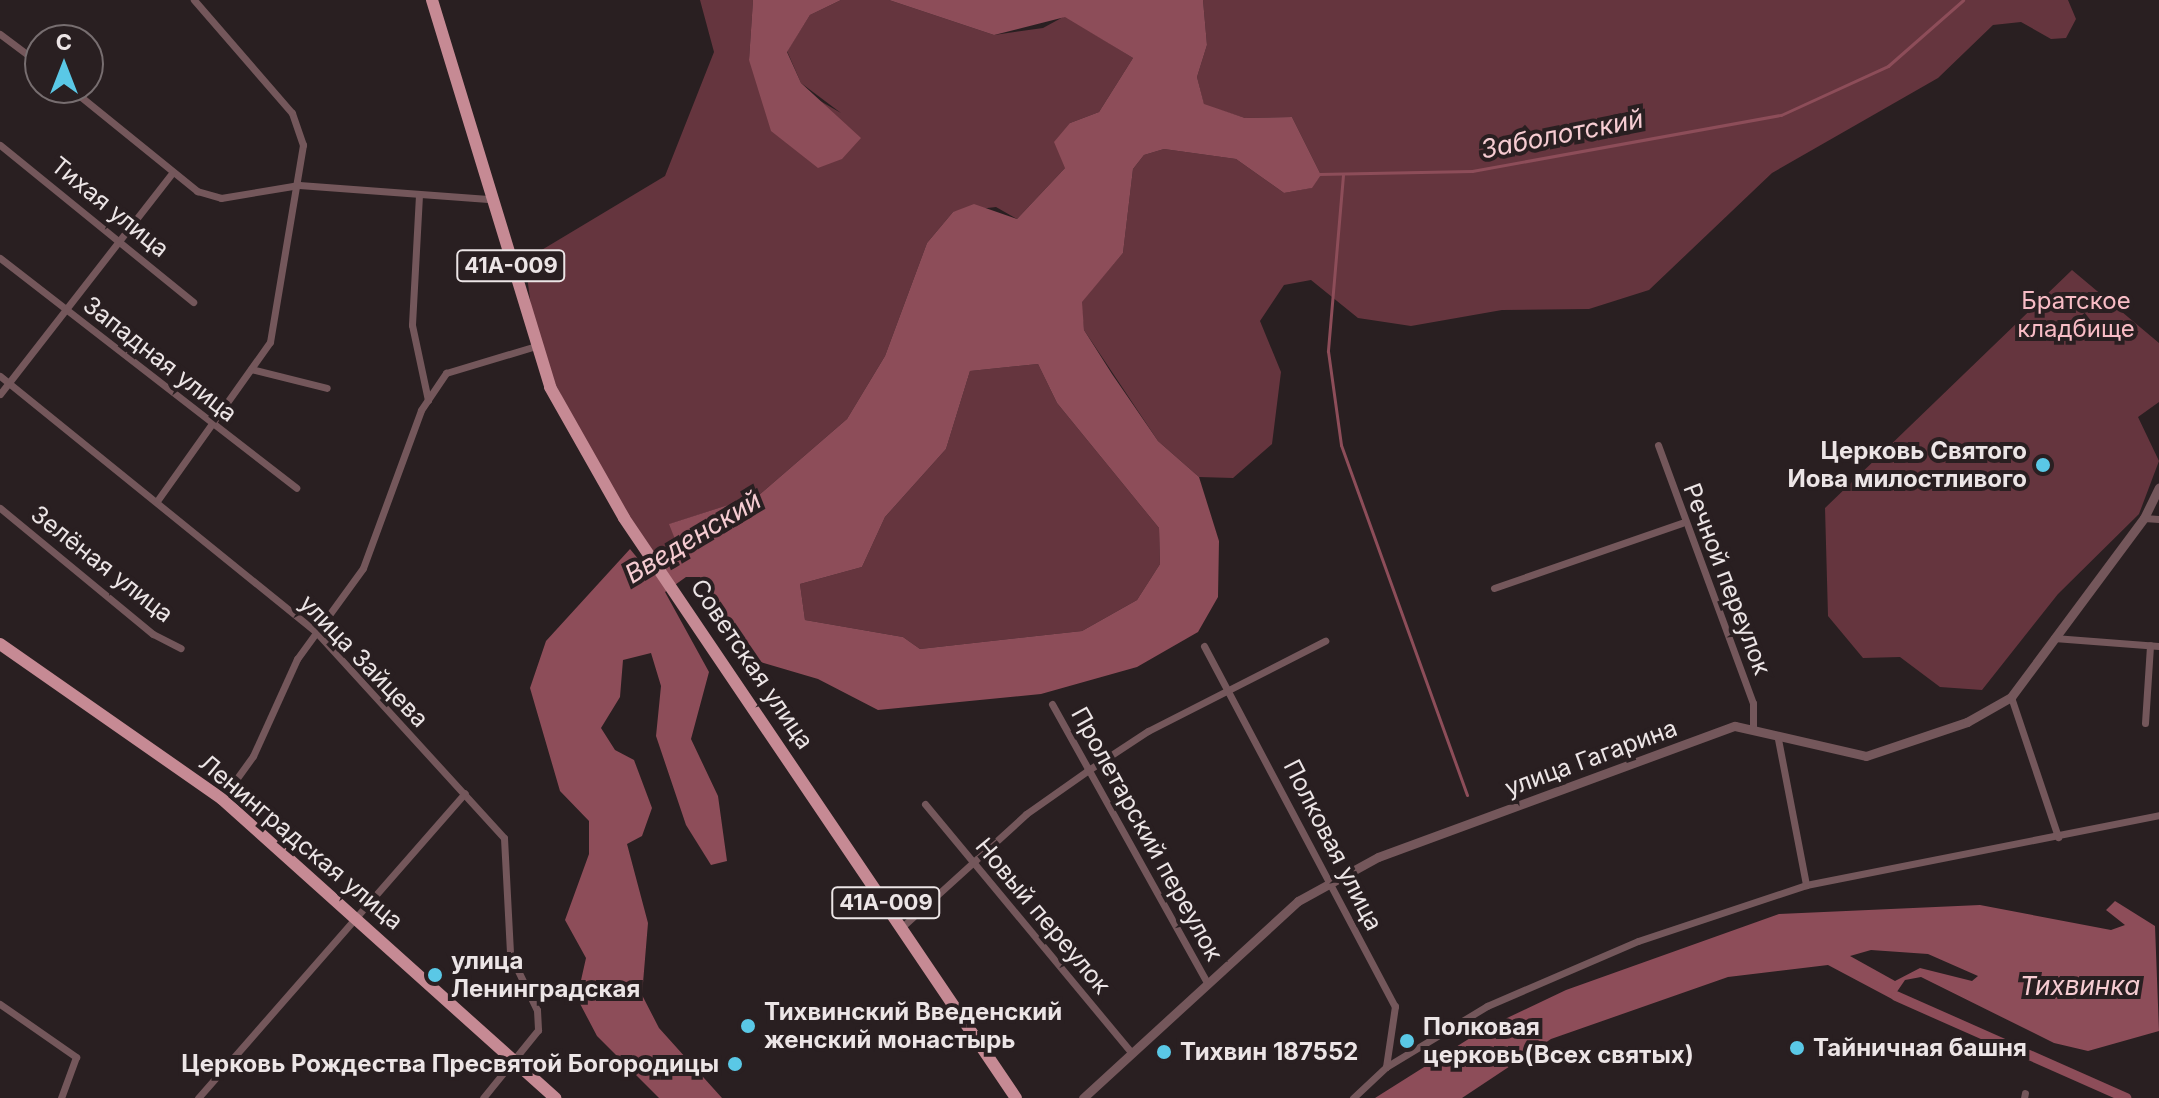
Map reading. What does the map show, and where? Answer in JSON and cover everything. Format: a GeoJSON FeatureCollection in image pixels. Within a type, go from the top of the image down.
{"type":"FeatureCollection","features":[{"type":"Feature","properties":{"kind":"main road","name":"Советская улица"},"geometry":{"type":"LineString","coordinates":[[432,0],[550,387],[650,555],[1016,1098]]}},
{"type":"Feature","properties":{"kind":"main road","name":"Ленинградская улица"},"geometry":{"type":"LineString","coordinates":[[0,644],[222,799],[360,918],[555,1098]]}},
{"type":"Feature","properties":{"kind":"street"},"geometry":{"type":"LineString","coordinates":[[157,501],[270,342],[291,187],[303,145],[292,113],[194,0]]}},
{"type":"Feature","properties":{"kind":"street"},"geometry":{"type":"LineString","coordinates":[[0,34],[24,52]]}},
{"type":"Feature","properties":{"kind":"street"},"geometry":{"type":"LineString","coordinates":[[89,104],[172,173],[221,198],[291,187],[491,199]]}},
{"type":"Feature","properties":{"kind":"street","name":"Тихая улица"},"geometry":{"type":"LineString","coordinates":[[0,145],[120,239],[193,302]]}},
{"type":"Feature","properties":{"kind":"street"},"geometry":{"type":"LineString","coordinates":[[0,159],[9,151]]}},
{"type":"Feature","properties":{"kind":"street"},"geometry":{"type":"LineString","coordinates":[[0,394],[63,308],[172,173]]}},
{"type":"Feature","properties":{"kind":"street"},"geometry":{"type":"LineString","coordinates":[[419,195],[412,325],[428,400]]}},
{"type":"Feature","properties":{"kind":"street","name":"Западная улица"},"geometry":{"type":"LineString","coordinates":[[0,258],[209,425],[296,488]]}},
{"type":"Feature","properties":{"kind":"street"},"geometry":{"type":"LineString","coordinates":[[222,799],[317,633],[363,568],[396,466],[428,400],[446,373],[536,346]]}},
{"type":"Feature","properties":{"kind":"street"},"geometry":{"type":"LineString","coordinates":[[251,369],[327,388]]}},
{"type":"Feature","properties":{"kind":"street","name":"улица Зайцева"},"geometry":{"type":"LineString","coordinates":[[0,376],[317,633],[504,838],[510,954],[537,1010],[538,1030],[517,1060],[483,1098]]}},
{"type":"Feature","properties":{"kind":"street","name":"Речной переулок"},"geometry":{"type":"LineString","coordinates":[[1658,445],[1682,523],[1753,703],[1753,728]]}},
{"type":"Feature","properties":{"kind":"street"},"geometry":{"type":"LineString","coordinates":[[1753,728],[1778,739],[1866,756],[1967,722],[2011,697],[2144,518],[2159,487]]}},
{"type":"Feature","properties":{"kind":"street","name":"Зелёная улица"},"geometry":{"type":"LineString","coordinates":[[0,508],[153,634],[181,648]]}},
{"type":"Feature","properties":{"kind":"street"},"geometry":{"type":"LineString","coordinates":[[2144,518],[2159,519]]}},
{"type":"Feature","properties":{"kind":"street"},"geometry":{"type":"LineString","coordinates":[[1494,588],[1682,523]]}},
{"type":"Feature","properties":{"kind":"street"},"geometry":{"type":"LineString","coordinates":[[2052,638],[2154,645],[2145,723]]}},
{"type":"Feature","properties":{"kind":"street"},"geometry":{"type":"LineString","coordinates":[[902,927],[973,866],[1026,814],[1087,771],[1228,689],[1325,641]]}},
{"type":"Feature","properties":{"kind":"street","name":"Полковая улица"},"geometry":{"type":"LineString","coordinates":[[1204,646],[1395,1006],[1386,1067]]}},
{"type":"Feature","properties":{"kind":"street"},"geometry":{"type":"LineString","coordinates":[[2011,697],[2058,837]]}},
{"type":"Feature","properties":{"kind":"street","name":"Пролетарский переулок"},"geometry":{"type":"LineString","coordinates":[[1052,704],[1207,983]]}},
{"type":"Feature","properties":{"kind":"street","name":"улица Гагарина"},"geometry":{"type":"LineString","coordinates":[[1083,1098],[1207,983],[1327,880],[1735,726],[1753,728]]}},
{"type":"Feature","properties":{"kind":"street"},"geometry":{"type":"LineString","coordinates":[[1778,739],[1791,786],[1806,885]]}},
{"type":"Feature","properties":{"kind":"street"},"geometry":{"type":"LineString","coordinates":[[198,1098],[360,918],[465,793]]}},
{"type":"Feature","properties":{"kind":"street","name":"Новый переулок"},"geometry":{"type":"LineString","coordinates":[[925,804],[973,866],[1132,1053]]}},
{"type":"Feature","properties":{"kind":"street"},"geometry":{"type":"LineString","coordinates":[[1353,1098],[1386,1067],[1487,1006],[1638,941],[1806,885],[2159,815]]}},
{"type":"Feature","properties":{"kind":"street"},"geometry":{"type":"LineString","coordinates":[[0,1004],[76,1057],[61,1098]]}},
{"type":"Feature","properties":{"kind":"green space"},"geometry":{"type":"Polygon","coordinates":[[[700,0],[753,0],[749,60],[841,113],[801,83],[787,51],[810,15],[841,0],[889,0],[994,35],[1043,28],[1065,16],[1133,58],[1099,112],[1070,123],[1065,168],[1017,219],[996,207],[953,212],[927,243],[885,356],[847,419],[759,495],[670,524],[680,552],[664,568],[624,518],[536,346],[525,260],[665,176],[714,52],[700,0]]]}},
{"type":"Feature","properties":{"kind":"green space"},"geometry":{"type":"Polygon","coordinates":[[[1203,0],[2068,0],[2076,19],[2066,38],[2051,39],[2021,22],[1993,25],[1938,78],[1772,173],[1649,290],[1589,309],[1502,310],[1411,326],[1358,318],[1311,280],[1284,285],[1260,321],[1281,372],[1272,444],[1233,478],[1199,477],[1158,441],[1084,330],[1081,302],[1123,253],[1133,169],[1144,155],[1164,149],[1236,159],[1284,193],[1311,188],[1321,175],[1292,117],[1245,118],[1204,105],[1197,77],[1207,45],[1203,0]]]}},
{"type":"Feature","properties":{"kind":"green space","name":"Братское кладбище"},"geometry":{"type":"Polygon","coordinates":[[[2072,270],[2159,343],[2159,402],[2138,417],[2159,461],[2139,514],[2058,594],[1982,690],[1940,687],[1900,657],[1863,658],[1828,616],[1825,508],[2072,270]]]}},
{"type":"Feature","properties":{"kind":"green space"},"geometry":{"type":"Polygon","coordinates":[[[1038,364],[1057,403],[1159,528],[1160,564],[1137,600],[1082,631],[920,649],[903,637],[805,620],[800,584],[862,567],[885,517],[946,449],[970,371],[1038,364]]]}},
{"type":"Feature","properties":{"kind":"water"},"geometry":{"type":"Polygon","coordinates":[[[753,0],[841,0],[810,15],[787,52],[801,83],[861,138],[842,159],[818,168],[771,131],[749,60],[753,0]]]}},
{"type":"Feature","properties":{"kind":"water","name":"Введенский"},"geometry":{"type":"Polygon","coordinates":[[[889,0],[1203,0],[1207,45],[1197,77],[1204,104],[1245,118],[1292,117],[1321,175],[1312,188],[1284,193],[1236,159],[1164,149],[1144,155],[1133,169],[1123,253],[1082,302],[1084,330],[1112,374],[1158,441],[1199,477],[1219,541],[1218,597],[1198,632],[1137,667],[1041,694],[878,710],[818,679],[740,656],[700,577],[686,577],[665,592],[709,672],[691,739],[718,796],[727,861],[711,865],[686,825],[656,736],[661,686],[651,653],[623,660],[620,697],[601,728],[615,750],[634,760],[652,808],[642,836],[627,844],[648,923],[642,995],[659,1028],[722,1098],[659,1098],[597,1036],[577,998],[586,958],[565,920],[589,854],[589,821],[560,791],[530,688],[546,641],[630,549],[648,571],[664,568],[680,552],[669,524],[759,495],[847,419],[885,356],[927,243],[953,212],[974,204],[1017,219],[1065,168],[1054,142],[1070,123],[1099,112],[1133,58],[1065,17],[994,35],[889,0]],[[1038,364],[970,371],[946,449],[885,517],[862,567],[800,584],[805,620],[903,637],[920,649],[1082,631],[1137,600],[1160,564],[1159,528],[1057,403],[1038,364]]]}},
{"type":"Feature","properties":{"kind":"water","name":"Тихвинка"},"geometry":{"type":"Polygon","coordinates":[[[2115,901],[2155,926],[2159,1031],[2088,1051],[2054,1043],[1921,977],[1905,980],[1892,999],[1828,965],[1728,977],[1551,1039],[1462,1098],[1375,1098],[1486,1028],[1566,990],[1779,914],[1980,905],[2111,930],[2125,925],[2106,910],[2115,901]],[[1871,950],[1850,956],[1895,981],[1920,968],[1972,981],[1978,976],[1928,954],[1871,950]]]}},
{"type":"Feature","properties":{"kind":"waterway","name":"Заболотский"},"geometry":{"type":"LineString","coordinates":[[1319,174],[1472,171],[1781,115],[1888,66],[1963,0]]}},
{"type":"Feature","properties":{"kind":"waterway"},"geometry":{"type":"LineString","coordinates":[[1343,175],[1328,351],[1341,445],[1467,795]]}},
{"type":"Feature","properties":{"kind":"waterway"},"geometry":{"type":"LineString","coordinates":[[1896,996],[2126,1098]]}},
{"type":"Feature","properties":{"kind":"place","name":"Церковь Святого Иова милостливого"},"geometry":{"type":"Point","coordinates":[2043,465]}},
{"type":"Feature","properties":{"kind":"place","name":"улица Ленинградская"},"geometry":{"type":"Point","coordinates":[435,975]}},
{"type":"Feature","properties":{"kind":"place","name":"Тихвинский Введенский женский монастырь"},"geometry":{"type":"Point","coordinates":[748,1026]}},
{"type":"Feature","properties":{"kind":"place","name":"Полковая церковь(Всех святых)"},"geometry":{"type":"Point","coordinates":[1407,1041]}},
{"type":"Feature","properties":{"kind":"place","name":"Тайничная башня"},"geometry":{"type":"Point","coordinates":[1797,1048]}},
{"type":"Feature","properties":{"kind":"place","name":"Тихвин 187552"},"geometry":{"type":"Point","coordinates":[1164,1052]}},
{"type":"Feature","properties":{"kind":"place","name":"Церковь Рождества Пресвятой Богородицы"},"geometry":{"type":"Point","coordinates":[735,1064]}}]}
